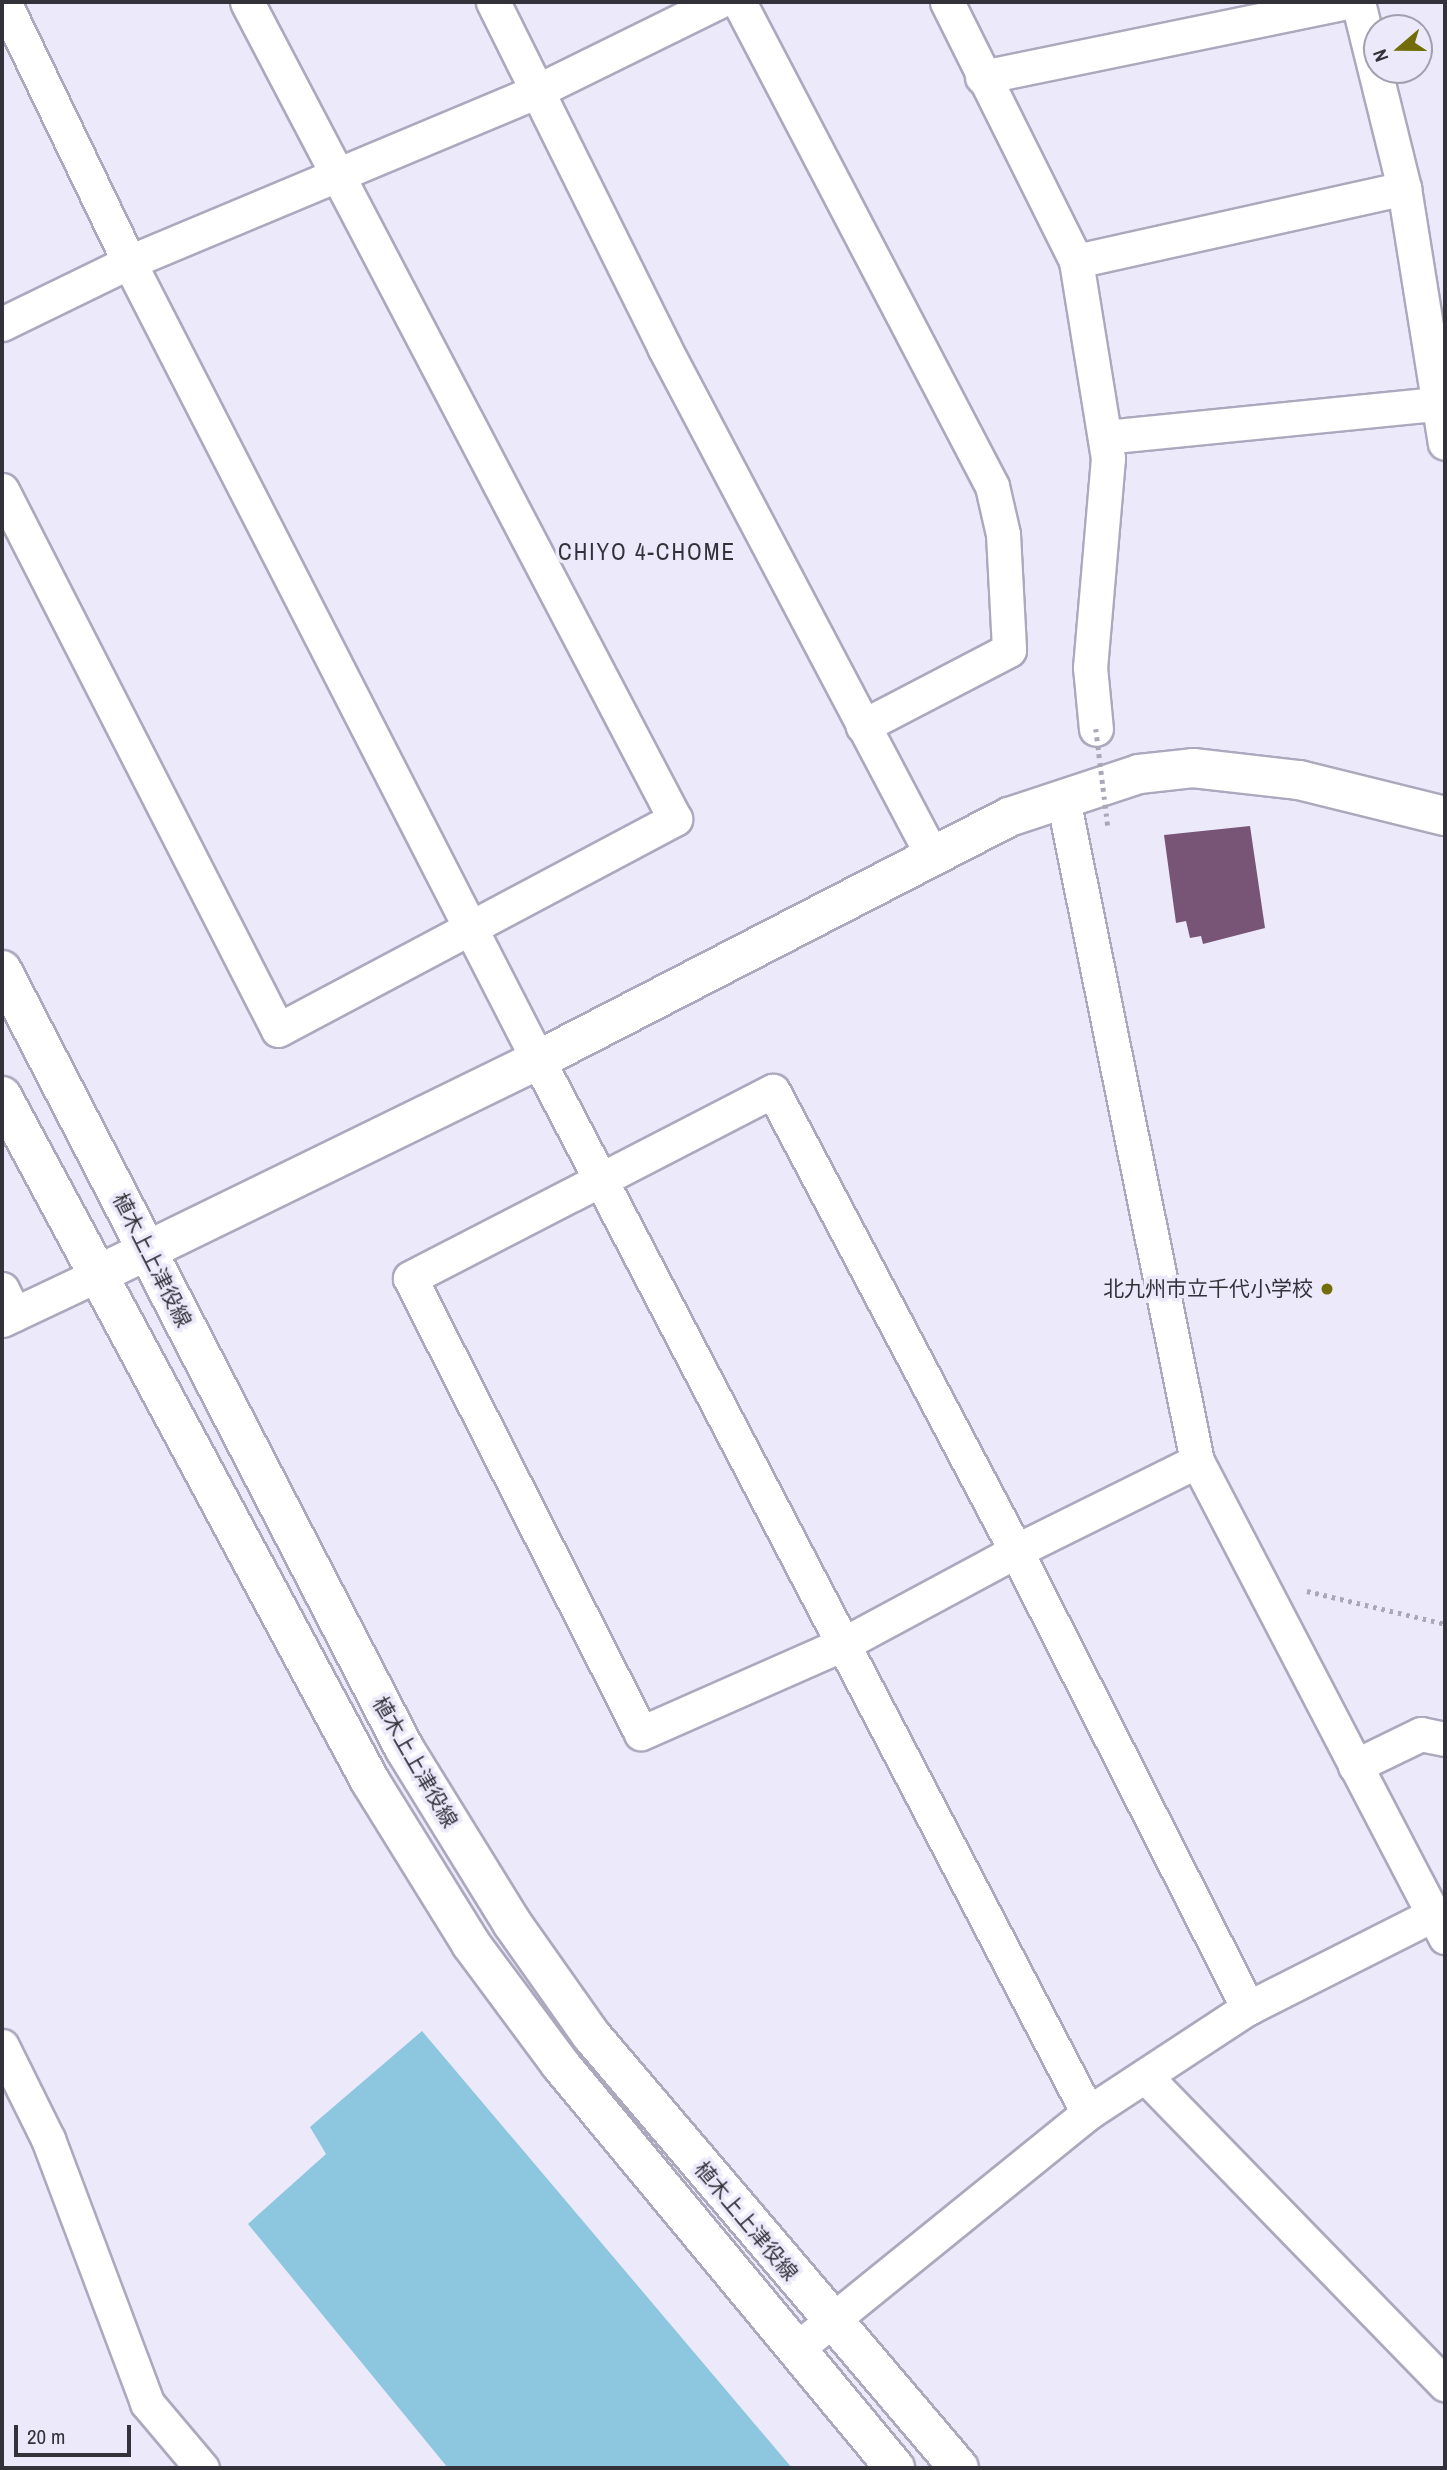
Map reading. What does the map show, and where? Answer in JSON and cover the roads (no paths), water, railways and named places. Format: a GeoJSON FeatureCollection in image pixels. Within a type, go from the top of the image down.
{"type":"FeatureCollection","features":[{"type":"Feature","properties":{"kind":"main road"},"geometry":{"type":"LineString","coordinates":[[95,1276],[149,1253],[538,1060],[1009,817],[1139,774],[1193,768],[1299,780],[1445,816]]}},
{"type":"Feature","properties":{"kind":"main road","name":"植木上上津役線"},"geometry":{"type":"LineString","coordinates":[[2,970],[404,1748],[512,1923],[591,2035],[829,2320],[959,2468]]}},
{"type":"Feature","properties":{"kind":"main road","name":"植木上上津役線"},"geometry":{"type":"LineString","coordinates":[[2,1096],[95,1276],[370,1781],[471,1944],[560,2064],[799,2347],[895,2468]]}},
{"type":"Feature","properties":{"kind":"street"},"geometry":{"type":"LineString","coordinates":[[4,2],[129,262],[472,923],[538,1060],[1088,2113]]}},
{"type":"Feature","properties":{"kind":"street"},"geometry":{"type":"LineString","coordinates":[[2,491],[278,1030],[472,923],[675,819],[333,177],[247,2]]}},
{"type":"Feature","properties":{"kind":"street"},"geometry":{"type":"LineString","coordinates":[[493,2],[863,726],[933,857]]}},
{"type":"Feature","properties":{"kind":"street"},"geometry":{"type":"LineString","coordinates":[[2,324],[129,262],[537,91],[718,2]]}},
{"type":"Feature","properties":{"kind":"street"},"geometry":{"type":"LineString","coordinates":[[738,2],[992,486],[1003,534],[1009,650],[863,726]]}},
{"type":"Feature","properties":{"kind":"street"},"geometry":{"type":"LineString","coordinates":[[947,2],[982,77],[1076,261],[1105,438],[1090,667],[1096,729]]}},
{"type":"Feature","properties":{"kind":"street"},"geometry":{"type":"LineString","coordinates":[[982,77],[1346,2]]}},
{"type":"Feature","properties":{"kind":"street"},"geometry":{"type":"LineString","coordinates":[[1358,2],[1404,188],[1442,404],[1445,443]]}},
{"type":"Feature","properties":{"kind":"street"},"geometry":{"type":"LineString","coordinates":[[1076,261],[1404,188]]}},
{"type":"Feature","properties":{"kind":"street"},"geometry":{"type":"LineString","coordinates":[[1105,438],[1442,404]]}},
{"type":"Feature","properties":{"kind":"street"},"geometry":{"type":"LineString","coordinates":[[799,2347],[829,2320],[1088,2113],[1148,2079],[1248,2008],[1438,1926],[1197,1461],[1063,799]]}},
{"type":"Feature","properties":{"kind":"street"},"geometry":{"type":"LineString","coordinates":[[1197,1461],[1016,1551],[843,1644],[641,1733],[410,1279],[773,1091],[1016,1551],[1248,2008]]}},
{"type":"Feature","properties":{"kind":"street"},"geometry":{"type":"LineString","coordinates":[[6,1308],[95,1276]]}},
{"type":"Feature","properties":{"kind":"street"},"geometry":{"type":"LineString","coordinates":[[1355,1766],[1421,1734],[1445,1739]]}},
{"type":"Feature","properties":{"kind":"street"},"geometry":{"type":"LineString","coordinates":[[2,2046],[48,2139],[147,2403],[202,2468]]}},
{"type":"Feature","properties":{"kind":"street"},"geometry":{"type":"LineString","coordinates":[[1148,2079],[1445,2381]]}},
{"type":"Feature","properties":{"kind":"water"},"geometry":{"type":"Polygon","coordinates":[[[422,2031],[792,2468],[448,2468],[248,2224],[326,2154],[310,2127],[422,2031]]]}},
{"type":"Feature","properties":{"kind":"place","name":"北九州市立千代小学校"},"geometry":{"type":"Point","coordinates":[1327,1289]}},
{"type":"Feature","properties":{"kind":"district","name":"CHIYO 4-CHOME"},"geometry":{"type":"Point","coordinates":[647,552]}}]}
